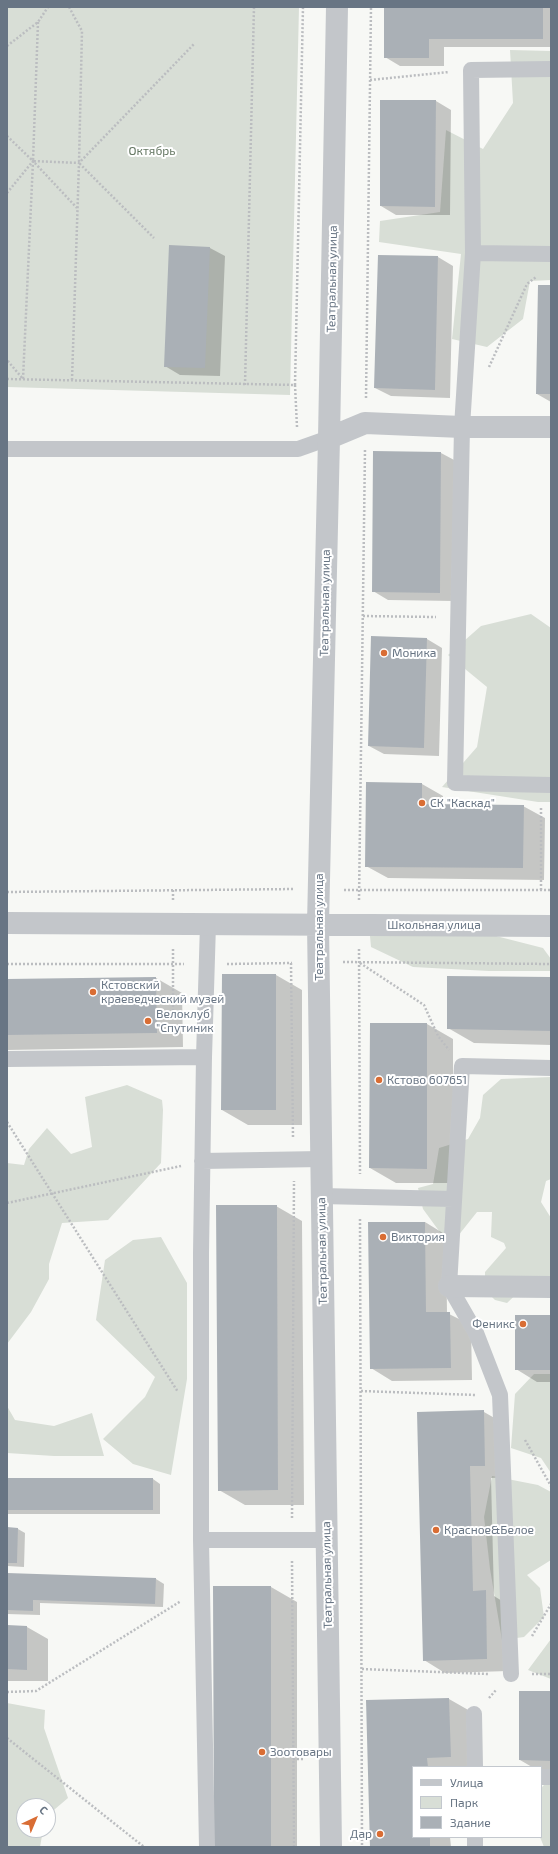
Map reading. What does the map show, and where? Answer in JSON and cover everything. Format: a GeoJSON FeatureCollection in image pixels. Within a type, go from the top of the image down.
{"type":"FeatureCollection","features":[{"type":"Feature","properties":{"kind":"street","name":"Театральная улица"},"geometry":{"type":"LineString","coordinates":[[331,1847],[318,924],[337,7]]}},
{"type":"Feature","properties":{"kind":"street"},"geometry":{"type":"LineString","coordinates":[[329,438],[365,423],[462,427],[551,427]]}},
{"type":"Feature","properties":{"kind":"street","name":"Школьная улица"},"geometry":{"type":"LineString","coordinates":[[7,923],[551,926]]}},
{"type":"Feature","properties":{"kind":"street"},"geometry":{"type":"LineString","coordinates":[[450,1286],[551,1287]]}},
{"type":"Feature","properties":{"kind":"lane"},"geometry":{"type":"LineString","coordinates":[[546,785],[455,783],[462,427],[473,253],[471,70],[551,69]]}},
{"type":"Feature","properties":{"kind":"lane"},"geometry":{"type":"LineString","coordinates":[[473,253],[551,254]]}},
{"type":"Feature","properties":{"kind":"lane"},"geometry":{"type":"LineString","coordinates":[[7,449],[298,449],[329,438]]}},
{"type":"Feature","properties":{"kind":"lane"},"geometry":{"type":"LineString","coordinates":[[207,1847],[202,1587],[202,1161],[208,924]]}},
{"type":"Feature","properties":{"kind":"lane"},"geometry":{"type":"LineString","coordinates":[[7,1059],[204,1057]]}},
{"type":"Feature","properties":{"kind":"lane"},"geometry":{"type":"LineString","coordinates":[[511,1674],[500,1395],[476,1333],[450,1286],[462,1066],[551,1068]]}},
{"type":"Feature","properties":{"kind":"lane"},"geometry":{"type":"LineString","coordinates":[[202,1161],[321,1159]]}},
{"type":"Feature","properties":{"kind":"lane"},"geometry":{"type":"LineString","coordinates":[[321,1196],[454,1199]]}},
{"type":"Feature","properties":{"kind":"lane"},"geometry":{"type":"LineString","coordinates":[[202,1540],[326,1540]]}},
{"type":"Feature","properties":{"kind":"lane"},"geometry":{"type":"LineString","coordinates":[[474,1714],[475,1766]]}},
{"type":"Feature","properties":{"kind":"path"},"geometry":{"type":"LineString","coordinates":[[7,46],[38,22],[48,7]]}},
{"type":"Feature","properties":{"kind":"path"},"geometry":{"type":"LineString","coordinates":[[69,7],[82,31],[72,380]]}},
{"type":"Feature","properties":{"kind":"path"},"geometry":{"type":"LineString","coordinates":[[245,385],[254,7]]}},
{"type":"Feature","properties":{"kind":"path"},"geometry":{"type":"LineString","coordinates":[[298,449],[295,385],[303,7]]}},
{"type":"Feature","properties":{"kind":"path"},"geometry":{"type":"LineString","coordinates":[[23,379],[38,22]]}},
{"type":"Feature","properties":{"kind":"path"},"geometry":{"type":"LineString","coordinates":[[79,163],[194,44]]}},
{"type":"Feature","properties":{"kind":"path"},"geometry":{"type":"LineString","coordinates":[[370,80],[471,70]]}},
{"type":"Feature","properties":{"kind":"path"},"geometry":{"type":"LineString","coordinates":[[7,136],[78,208]]}},
{"type":"Feature","properties":{"kind":"path"},"geometry":{"type":"LineString","coordinates":[[33,162],[79,163],[154,238]]}},
{"type":"Feature","properties":{"kind":"path"},"geometry":{"type":"LineString","coordinates":[[7,193],[33,162]]}},
{"type":"Feature","properties":{"kind":"path"},"geometry":{"type":"LineString","coordinates":[[488,370],[527,284],[539,275]]}},
{"type":"Feature","properties":{"kind":"path"},"geometry":{"type":"LineString","coordinates":[[7,360],[23,379]]}},
{"type":"Feature","properties":{"kind":"path"},"geometry":{"type":"LineString","coordinates":[[7,379],[295,385]]}},
{"type":"Feature","properties":{"kind":"path"},"geometry":{"type":"LineString","coordinates":[[363,616],[459,618]]}},
{"type":"Feature","properties":{"kind":"path"},"geometry":{"type":"LineString","coordinates":[[541,890],[546,785]]}},
{"type":"Feature","properties":{"kind":"path"},"geometry":{"type":"LineString","coordinates":[[7,892],[319,889],[551,890]]}},
{"type":"Feature","properties":{"kind":"path"},"geometry":{"type":"LineString","coordinates":[[173,890],[173,1015]]}},
{"type":"Feature","properties":{"kind":"path"},"geometry":{"type":"LineString","coordinates":[[7,964],[207,964],[291,962],[551,964]]}},
{"type":"Feature","properties":{"kind":"path"},"geometry":{"type":"LineString","coordinates":[[291,962],[294,1160],[292,1540],[294,1847]]}},
{"type":"Feature","properties":{"kind":"path"},"geometry":{"type":"LineString","coordinates":[[359,962],[424,1005],[438,1036],[462,1066]]}},
{"type":"Feature","properties":{"kind":"path"},"geometry":{"type":"LineString","coordinates":[[7,1122],[180,1396]]}},
{"type":"Feature","properties":{"kind":"path"},"geometry":{"type":"LineString","coordinates":[[7,1203],[202,1161]]}},
{"type":"Feature","properties":{"kind":"path"},"geometry":{"type":"LineString","coordinates":[[361,1391],[500,1395]]}},
{"type":"Feature","properties":{"kind":"path"},"geometry":{"type":"LineString","coordinates":[[7,1692],[36,1691],[202,1587]]}},
{"type":"Feature","properties":{"kind":"path"},"geometry":{"type":"LineString","coordinates":[[362,1669],[551,1674]]}},
{"type":"Feature","properties":{"kind":"path"},"geometry":{"type":"LineString","coordinates":[[7,1738],[144,1847]]}},
{"type":"Feature","properties":{"kind":"green space","name":"Октябрь"},"geometry":{"type":"Polygon","coordinates":[[[7,7],[299,7],[290,395],[7,387],[7,7]]]}},
{"type":"Feature","properties":{"kind":"green space"},"geometry":{"type":"Polygon","coordinates":[[[510,50],[551,51],[551,280],[530,281],[523,319],[487,347],[452,339],[461,254],[379,242],[380,221],[440,212],[446,130],[483,149],[513,103],[510,50]]]}},
{"type":"Feature","properties":{"kind":"green space"},"geometry":{"type":"Polygon","coordinates":[[[531,614],[551,628],[551,802],[538,802],[442,787],[477,747],[487,687],[448,655],[481,626],[531,614]]]}},
{"type":"Feature","properties":{"kind":"green space"},"geometry":{"type":"Polygon","coordinates":[[[370,936],[496,936],[543,948],[551,959],[551,971],[489,971],[413,967],[371,947],[370,936]]]}},
{"type":"Feature","properties":{"kind":"green space"},"geometry":{"type":"Polygon","coordinates":[[[551,1077],[551,1179],[546,1181],[541,1202],[551,1218],[551,1279],[528,1283],[507,1303],[495,1300],[485,1290],[485,1272],[506,1248],[504,1243],[491,1237],[492,1212],[477,1212],[450,1246],[423,1209],[418,1188],[433,1184],[439,1148],[468,1139],[480,1118],[483,1095],[501,1079],[551,1077]]]}},
{"type":"Feature","properties":{"kind":"green space"},"geometry":{"type":"Polygon","coordinates":[[[127,1085],[162,1100],[161,1163],[108,1220],[62,1223],[49,1264],[49,1279],[31,1312],[7,1344],[7,1163],[24,1165],[29,1149],[47,1128],[71,1154],[92,1147],[85,1097],[127,1085]]]}},
{"type":"Feature","properties":{"kind":"green space"},"geometry":{"type":"Polygon","coordinates":[[[161,1237],[187,1283],[187,1379],[171,1475],[133,1464],[103,1439],[145,1397],[155,1377],[96,1320],[105,1260],[133,1240],[161,1237]]]}},
{"type":"Feature","properties":{"kind":"green space"},"geometry":{"type":"Polygon","coordinates":[[[534,1374],[551,1374],[551,1473],[541,1458],[511,1448],[515,1394],[534,1374]]]}},
{"type":"Feature","properties":{"kind":"green space"},"geometry":{"type":"Polygon","coordinates":[[[7,1406],[15,1420],[54,1426],[92,1413],[104,1456],[54,1456],[7,1453],[7,1406]]]}},
{"type":"Feature","properties":{"kind":"green space"},"geometry":{"type":"Polygon","coordinates":[[[492,1476],[538,1485],[551,1492],[551,1560],[527,1575],[540,1588],[544,1617],[524,1637],[502,1640],[490,1569],[484,1517],[492,1476]]]}},
{"type":"Feature","properties":{"kind":"green space"},"geometry":{"type":"Polygon","coordinates":[[[551,1639],[551,1679],[528,1670],[551,1639]]]}},
{"type":"Feature","properties":{"kind":"green space"},"geometry":{"type":"Polygon","coordinates":[[[7,1703],[45,1710],[44,1728],[68,1798],[56,1808],[56,1798],[16,1798],[16,1838],[42,1838],[40,1847],[7,1847],[7,1703]]]}},
{"type":"Feature","properties":{"kind":"green space"},"geometry":{"type":"Polygon","coordinates":[[[551,1778],[551,1847],[544,1847],[540,1838],[542,1838],[542,1787],[551,1778]]]}},
{"type":"Feature","properties":{"kind":"building"},"geometry":{"type":"Polygon","coordinates":[[[384,7],[543,7],[543,39],[429,39],[429,58],[384,58],[384,7]]]}},
{"type":"Feature","properties":{"kind":"building"},"geometry":{"type":"Polygon","coordinates":[[[380,100],[436,100],[435,207],[380,206],[380,100]]]}},
{"type":"Feature","properties":{"kind":"building"},"geometry":{"type":"Polygon","coordinates":[[[169,245],[210,247],[205,368],[164,367],[169,245]]]}},
{"type":"Feature","properties":{"kind":"building"},"geometry":{"type":"Polygon","coordinates":[[[378,255],[438,256],[435,390],[374,388],[378,255]]]}},
{"type":"Feature","properties":{"kind":"building"},"geometry":{"type":"Polygon","coordinates":[[[538,285],[551,285],[551,394],[536,394],[538,285]]]}},
{"type":"Feature","properties":{"kind":"building"},"geometry":{"type":"Polygon","coordinates":[[[373,451],[441,452],[440,593],[372,592],[373,451]]]}},
{"type":"Feature","properties":{"kind":"building"},"geometry":{"type":"Polygon","coordinates":[[[371,636],[427,638],[424,748],[368,746],[371,636]]]}},
{"type":"Feature","properties":{"kind":"building"},"geometry":{"type":"Polygon","coordinates":[[[366,782],[422,783],[422,804],[524,805],[523,868],[365,867],[366,782]]]}},
{"type":"Feature","properties":{"kind":"building"},"geometry":{"type":"Polygon","coordinates":[[[222,974],[276,974],[276,1110],[221,1110],[222,974]]]}},
{"type":"Feature","properties":{"kind":"building"},"geometry":{"type":"Polygon","coordinates":[[[447,976],[551,977],[551,1031],[447,1029],[447,976]]]}},
{"type":"Feature","properties":{"kind":"building"},"geometry":{"type":"Polygon","coordinates":[[[156,977],[157,1033],[7,1035],[7,979],[156,977]]]}},
{"type":"Feature","properties":{"kind":"building"},"geometry":{"type":"Polygon","coordinates":[[[370,1023],[427,1023],[427,1169],[369,1168],[370,1023]]]}},
{"type":"Feature","properties":{"kind":"building"},"geometry":{"type":"Polygon","coordinates":[[[216,1205],[277,1205],[278,1490],[218,1491],[216,1205]]]}},
{"type":"Feature","properties":{"kind":"building"},"geometry":{"type":"Polygon","coordinates":[[[368,1222],[425,1222],[426,1312],[450,1312],[451,1368],[370,1369],[368,1222]]]}},
{"type":"Feature","properties":{"kind":"building"},"geometry":{"type":"Polygon","coordinates":[[[515,1315],[551,1315],[551,1370],[515,1370],[515,1315]]]}},
{"type":"Feature","properties":{"kind":"building"},"geometry":{"type":"Polygon","coordinates":[[[484,1410],[485,1466],[470,1466],[473,1591],[486,1590],[487,1659],[423,1661],[417,1412],[484,1410]]]}},
{"type":"Feature","properties":{"kind":"building"},"geometry":{"type":"Polygon","coordinates":[[[7,1478],[153,1478],[153,1510],[7,1510],[7,1478]]]}},
{"type":"Feature","properties":{"kind":"building"},"geometry":{"type":"Polygon","coordinates":[[[7,1527],[18,1528],[17,1563],[7,1563],[7,1527]]]}},
{"type":"Feature","properties":{"kind":"building"},"geometry":{"type":"Polygon","coordinates":[[[7,1573],[156,1578],[155,1604],[33,1600],[33,1611],[7,1610],[7,1573]]]}},
{"type":"Feature","properties":{"kind":"building"},"geometry":{"type":"Polygon","coordinates":[[[213,1586],[271,1586],[271,1847],[214,1847],[213,1586]]]}},
{"type":"Feature","properties":{"kind":"building"},"geometry":{"type":"Polygon","coordinates":[[[7,1625],[27,1626],[27,1670],[7,1669],[7,1625]]]}},
{"type":"Feature","properties":{"kind":"building"},"geometry":{"type":"Polygon","coordinates":[[[519,1691],[551,1691],[551,1761],[519,1760],[519,1691]]]}},
{"type":"Feature","properties":{"kind":"building"},"geometry":{"type":"Polygon","coordinates":[[[449,1698],[451,1757],[427,1758],[428,1766],[412,1766],[412,1838],[430,1838],[430,1847],[370,1847],[366,1700],[449,1698]]]}},
{"type":"Feature","properties":{"kind":"place","name":"Моника"},"geometry":{"type":"Point","coordinates":[384,653]}},
{"type":"Feature","properties":{"kind":"place","name":"СК \"Каскад\""},"geometry":{"type":"Point","coordinates":[422,803]}},
{"type":"Feature","properties":{"kind":"place","name":"Кстовский краеведческий музей"},"geometry":{"type":"Point","coordinates":[93,992]}},
{"type":"Feature","properties":{"kind":"place","name":"Велоклуб \"Спутиник"},"geometry":{"type":"Point","coordinates":[148,1021]}},
{"type":"Feature","properties":{"kind":"place","name":"Кстово 607651"},"geometry":{"type":"Point","coordinates":[379,1080]}},
{"type":"Feature","properties":{"kind":"place","name":"Виктория"},"geometry":{"type":"Point","coordinates":[383,1237]}},
{"type":"Feature","properties":{"kind":"place","name":"Феникс"},"geometry":{"type":"Point","coordinates":[523,1324]}},
{"type":"Feature","properties":{"kind":"place","name":"Красное&Белое"},"geometry":{"type":"Point","coordinates":[436,1530]}},
{"type":"Feature","properties":{"kind":"place","name":"Зоотовары"},"geometry":{"type":"Point","coordinates":[262,1752]}},
{"type":"Feature","properties":{"kind":"place","name":"Дар"},"geometry":{"type":"Point","coordinates":[380,1834]}}]}
